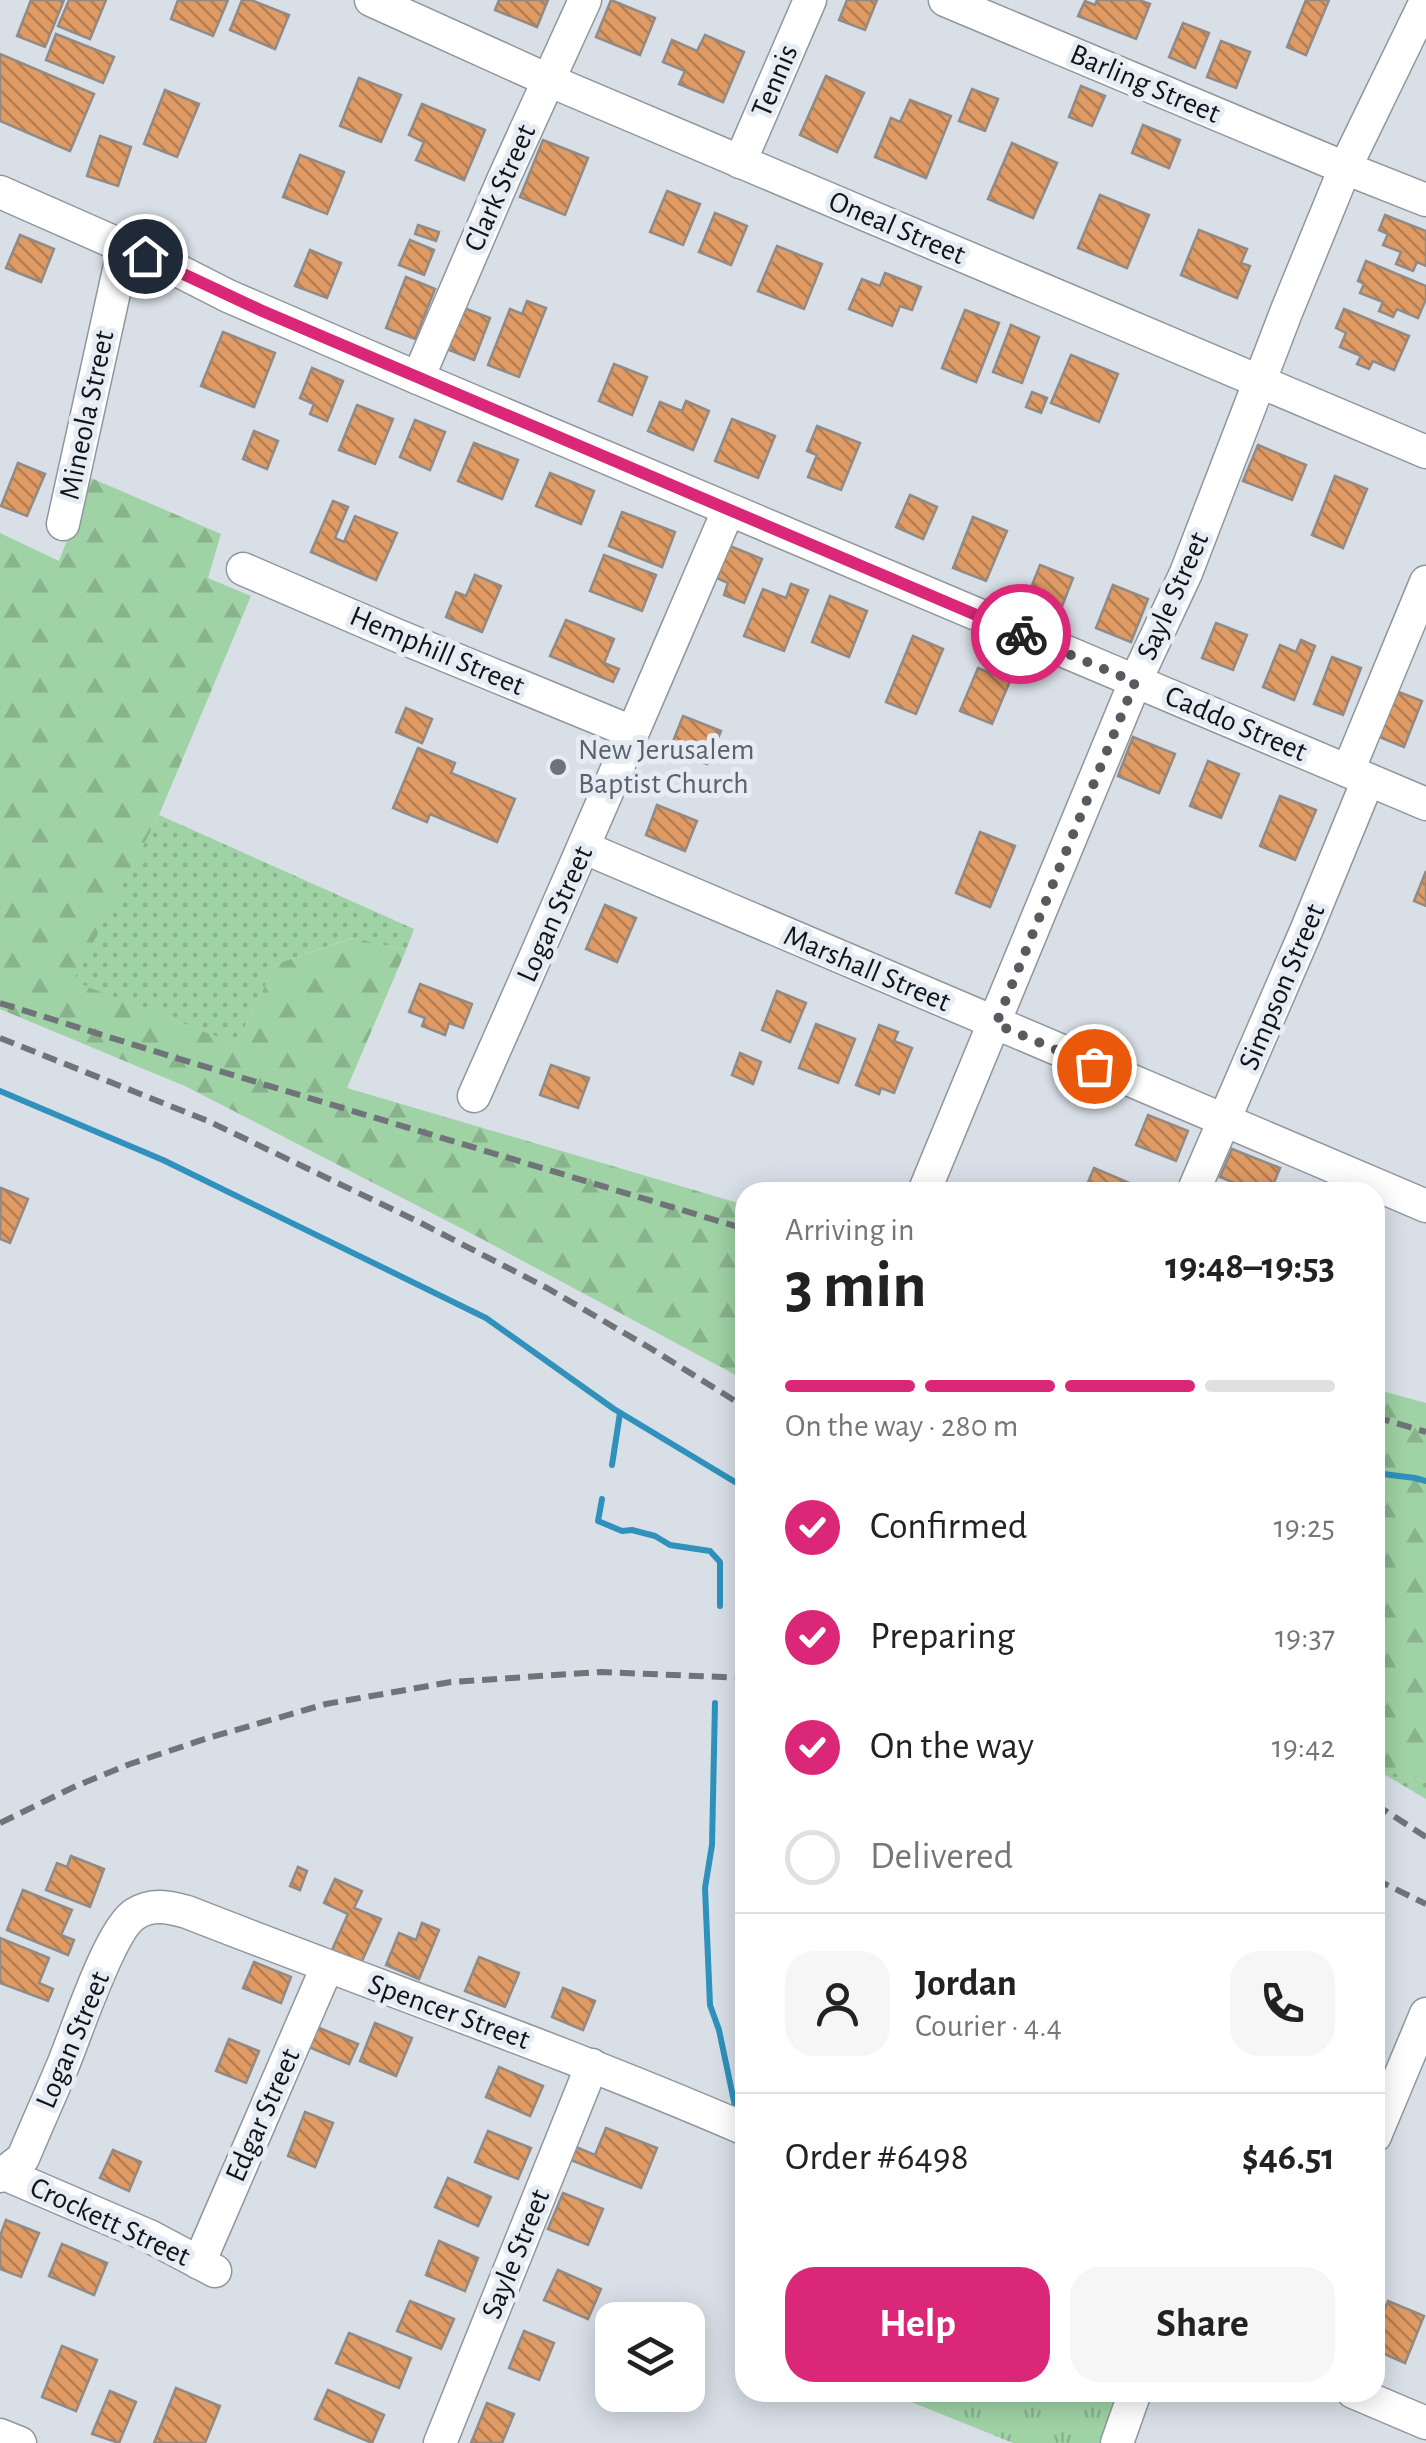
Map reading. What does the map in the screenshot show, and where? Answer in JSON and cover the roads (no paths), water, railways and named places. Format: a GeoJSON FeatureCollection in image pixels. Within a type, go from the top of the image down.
{"type":"FeatureCollection","features":[{"type":"Feature","properties":{"kind":"street","name":"Oneal Street"},"geometry":{"type":"LineString","coordinates":[[371,0],[548,80],[1426,452]]}},
{"type":"Feature","properties":{"kind":"street","name":"Clark Street"},"geometry":{"type":"LineString","coordinates":[[418,378],[585,0]]}},
{"type":"Feature","properties":{"kind":"street","name":"Tennis"},"geometry":{"type":"LineString","coordinates":[[740,162],[810,0]]}},
{"type":"Feature","properties":{"kind":"street","name":"Barling Street"},"geometry":{"type":"LineString","coordinates":[[945,0],[1426,200]]}},
{"type":"Feature","properties":{"kind":"street","name":"Sayle Street"},"geometry":{"type":"LineString","coordinates":[[928,1182],[1135,682],[1186,574],[1345,168],[1426,1]]}},
{"type":"Feature","properties":{"kind":"street","name":"Caddo Street"},"geometry":{"type":"LineString","coordinates":[[0,192],[418,378],[1426,804]]}},
{"type":"Feature","properties":{"kind":"street","name":"Mineola Street"},"geometry":{"type":"LineString","coordinates":[[63,524],[124,246]]}},
{"type":"Feature","properties":{"kind":"street","name":"Logan Street"},"geometry":{"type":"LineString","coordinates":[[474,1096],[728,511]]}},
{"type":"Feature","properties":{"kind":"street","name":"Hemphill Street"},"geometry":{"type":"LineString","coordinates":[[243,569],[632,732]]}},
{"type":"Feature","properties":{"kind":"street","name":"Simpson Street"},"geometry":{"type":"LineString","coordinates":[[1198,1182],[1225,1121],[1358,776],[1426,582]]}},
{"type":"Feature","properties":{"kind":"street","name":"Marshall Street"},"geometry":{"type":"LineString","coordinates":[[584,848],[1369,1182]]}},
{"type":"Feature","properties":{"kind":"street","name":"Marshall Street"},"geometry":{"type":"LineString","coordinates":[[1385,1189],[1426,1206]]}},
{"type":"Feature","properties":{"kind":"street","name":"Logan Street"},"geometry":{"type":"LineString","coordinates":[[1,2174],[23,2158],[104,1962],[122,1928],[132,1915],[149,1908]]}},
{"type":"Feature","properties":{"kind":"street","name":"Spencer Street"},"geometry":{"type":"LineString","coordinates":[[149,1908],[187,1912],[592,2065],[735,2126]]}},
{"type":"Feature","properties":{"kind":"street","name":"Edgar Street"},"geometry":{"type":"LineString","coordinates":[[209,2268],[328,1967]]}},
{"type":"Feature","properties":{"kind":"street"},"geometry":{"type":"LineString","coordinates":[[1385,2112],[1426,2014]]}},
{"type":"Feature","properties":{"kind":"street","name":"Sayle Street"},"geometry":{"type":"LineString","coordinates":[[440,2443],[592,2065]]}},
{"type":"Feature","properties":{"kind":"street","name":"Crockett Street"},"geometry":{"type":"LineString","coordinates":[[1,2174],[149,2236],[209,2268]]}},
{"type":"Feature","properties":{"kind":"street"},"geometry":{"type":"LineString","coordinates":[[1117,2443],[1131,2402]]}},
{"type":"Feature","properties":{"kind":"street"},"geometry":{"type":"LineString","coordinates":[[1376,2402],[1426,2423]]}},
{"type":"Feature","properties":{"kind":"street"},"geometry":{"type":"LineString","coordinates":[[0,2435],[20,2443]]}},
{"type":"Feature","properties":{"kind":"waterway"},"geometry":{"type":"LineString","coordinates":[[0,1091],[163,1160],[486,1318],[614,1409],[735,1482]]}},
{"type":"Feature","properties":{"kind":"waterway"},"geometry":{"type":"LineString","coordinates":[[612,1465],[620,1413]]}},
{"type":"Feature","properties":{"kind":"waterway"},"geometry":{"type":"LineString","coordinates":[[1385,1474],[1426,1481]]}},
{"type":"Feature","properties":{"kind":"waterway"},"geometry":{"type":"LineString","coordinates":[[602,1499],[598,1521],[622,1531],[655,1536],[670,1545],[710,1551],[720,1562],[720,1606]]}},
{"type":"Feature","properties":{"kind":"waterway"},"geometry":{"type":"LineString","coordinates":[[715,1703],[712,1845],[705,1888],[710,2005],[735,2106]]}},
{"type":"Feature","properties":{"kind":"railway"},"geometry":{"type":"LineString","coordinates":[[0,1003],[735,1226]]}},
{"type":"Feature","properties":{"kind":"railway"},"geometry":{"type":"LineString","coordinates":[[0,1038],[208,1121],[417,1221],[547,1288],[735,1401]]}},
{"type":"Feature","properties":{"kind":"railway"},"geometry":{"type":"LineString","coordinates":[[1385,1420],[1426,1432]]}},
{"type":"Feature","properties":{"kind":"railway"},"geometry":{"type":"LineString","coordinates":[[0,1823],[130,1764],[326,1704],[451,1682],[601,1672],[735,1678]]}},
{"type":"Feature","properties":{"kind":"railway"},"geometry":{"type":"LineString","coordinates":[[1385,1810],[1426,1837]]}},
{"type":"Feature","properties":{"kind":"railway"},"geometry":{"type":"LineString","coordinates":[[1385,1884],[1426,1904]]}},
{"type":"Feature","properties":{"kind":"place","name":"New Jerusalem Baptist Church"},"geometry":{"type":"Point","coordinates":[558,767]}}]}
